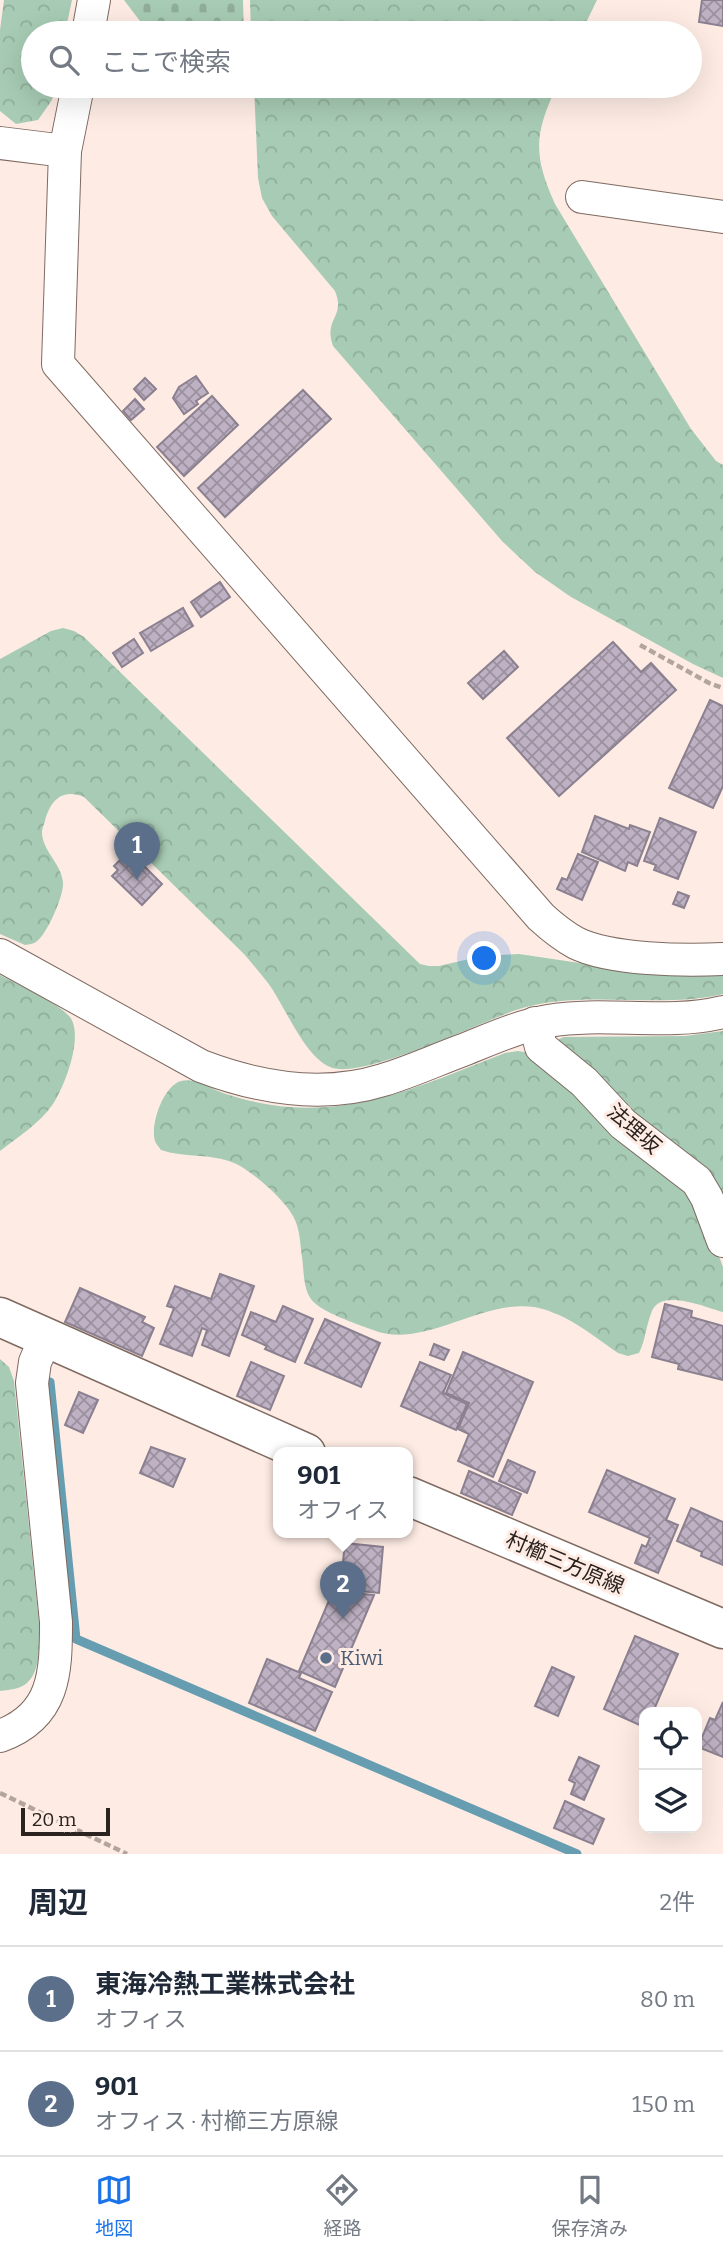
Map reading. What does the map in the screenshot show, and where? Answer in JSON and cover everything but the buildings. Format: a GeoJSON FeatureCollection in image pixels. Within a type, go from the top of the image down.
{"type":"FeatureCollection","features":[{"type":"Feature","properties":{"kind":"main road"},"geometry":{"type":"LineString","coordinates":[[0,1318],[292,1447]]}},
{"type":"Feature","properties":{"kind":"main road","name":"村櫛三方原線"},"geometry":{"type":"LineString","coordinates":[[413,1498],[723,1629]]}},
{"type":"Feature","properties":{"kind":"street"},"geometry":{"type":"LineString","coordinates":[[90,21],[94,0]]}},
{"type":"Feature","properties":{"kind":"street"},"geometry":{"type":"LineString","coordinates":[[73,98],[54,149],[58,364],[550,924],[578,944],[599,952],[621,956],[723,959]]}},
{"type":"Feature","properties":{"kind":"street"},"geometry":{"type":"LineString","coordinates":[[0,143],[54,149]]}},
{"type":"Feature","properties":{"kind":"street"},"geometry":{"type":"LineString","coordinates":[[582,197],[723,217]]}},
{"type":"Feature","properties":{"kind":"street"},"geometry":{"type":"LineString","coordinates":[[0,955],[201,1066],[250,1082],[290,1089],[331,1089],[381,1081],[535,1023],[565,1019],[684,1018],[723,1012]]}},
{"type":"Feature","properties":{"kind":"street","name":"法理坂"},"geometry":{"type":"LineString","coordinates":[[535,1023],[541,1047],[584,1082],[623,1124],[697,1181],[707,1198],[723,1241]]}},
{"type":"Feature","properties":{"kind":"street"},"geometry":{"type":"LineString","coordinates":[[0,1735],[16,1730],[33,1719],[46,1699],[56,1648],[56,1622],[32,1383],[35,1362],[45,1339]]}},
{"type":"Feature","properties":{"kind":"path"},"geometry":{"type":"LineString","coordinates":[[640,645],[723,688]]}},
{"type":"Feature","properties":{"kind":"path"},"geometry":{"type":"LineString","coordinates":[[0,1793],[127,1854]]}},
{"type":"Feature","properties":{"kind":"green space"},"geometry":{"type":"Polygon","coordinates":[[[4,0],[72,0],[68,21],[21,21],[21,98],[52,98],[38,120],[16,124],[0,111],[0,30],[4,0]]]}},
{"type":"Feature","properties":{"kind":"green space"},"geometry":{"type":"Polygon","coordinates":[[[124,0],[243,0],[244,21],[140,21],[124,0]]]}},
{"type":"Feature","properties":{"kind":"green space"},"geometry":{"type":"Polygon","coordinates":[[[250,0],[597,0],[587,21],[251,21],[250,0]]]}},
{"type":"Feature","properties":{"kind":"green space"},"geometry":{"type":"Polygon","coordinates":[[[255,98],[551,98],[540,132],[539,145],[543,172],[555,204],[691,429],[716,461],[723,465],[723,678],[571,597],[535,572],[502,541],[333,346],[331,329],[338,307],[335,291],[272,216],[262,198],[258,178],[255,98]]]}},
{"type":"Feature","properties":{"kind":"green space"},"geometry":{"type":"Polygon","coordinates":[[[63,628],[84,637],[420,964],[439,966],[482,956],[519,954],[620,969],[723,973],[723,994],[672,1000],[593,999],[541,1004],[516,1010],[421,1048],[367,1066],[345,1069],[330,1067],[303,1042],[268,983],[244,954],[84,797],[69,794],[54,802],[42,829],[45,845],[63,883],[61,896],[50,923],[40,938],[31,944],[25,945],[0,934],[0,659],[51,631],[63,628]]]}},
{"type":"Feature","properties":{"kind":"green space"},"geometry":{"type":"Polygon","coordinates":[[[0,975],[64,1011],[74,1025],[75,1036],[67,1074],[53,1104],[35,1124],[0,1151],[0,975]]]}},
{"type":"Feature","properties":{"kind":"green space"},"geometry":{"type":"Polygon","coordinates":[[[723,1031],[723,1216],[558,1044],[559,1039],[564,1037],[685,1036],[723,1031]]]}},
{"type":"Feature","properties":{"kind":"green space"},"geometry":{"type":"Polygon","coordinates":[[[505,1053],[531,1053],[695,1193],[723,1267],[723,1312],[684,1301],[664,1301],[657,1304],[652,1311],[639,1353],[628,1356],[618,1353],[568,1319],[534,1307],[494,1310],[412,1334],[373,1330],[330,1313],[308,1295],[295,1221],[289,1209],[267,1186],[234,1163],[161,1150],[155,1141],[154,1126],[159,1107],[169,1090],[181,1081],[198,1082],[226,1094],[258,1102],[318,1108],[373,1100],[426,1084],[505,1053]]]}},
{"type":"Feature","properties":{"kind":"green space"},"geometry":{"type":"Polygon","coordinates":[[[0,1359],[9,1367],[14,1381],[39,1623],[39,1654],[35,1671],[27,1683],[21,1687],[0,1691],[0,1359]]]}},
{"type":"Feature","properties":{"kind":"waterway"},"geometry":{"type":"LineString","coordinates":[[50,1382],[76,1639],[577,1854]]}},
{"type":"Feature","properties":{"kind":"place","name":"東海冷熱工業株式会社"},"geometry":{"type":"Point","coordinates":[137,880]}},
{"type":"Feature","properties":{"kind":"place","name":"901"},"geometry":{"type":"Point","coordinates":[343,1619]}},
{"type":"Feature","properties":{"kind":"place","name":"Kiwi"},"geometry":{"type":"Point","coordinates":[326,1658]}}]}
